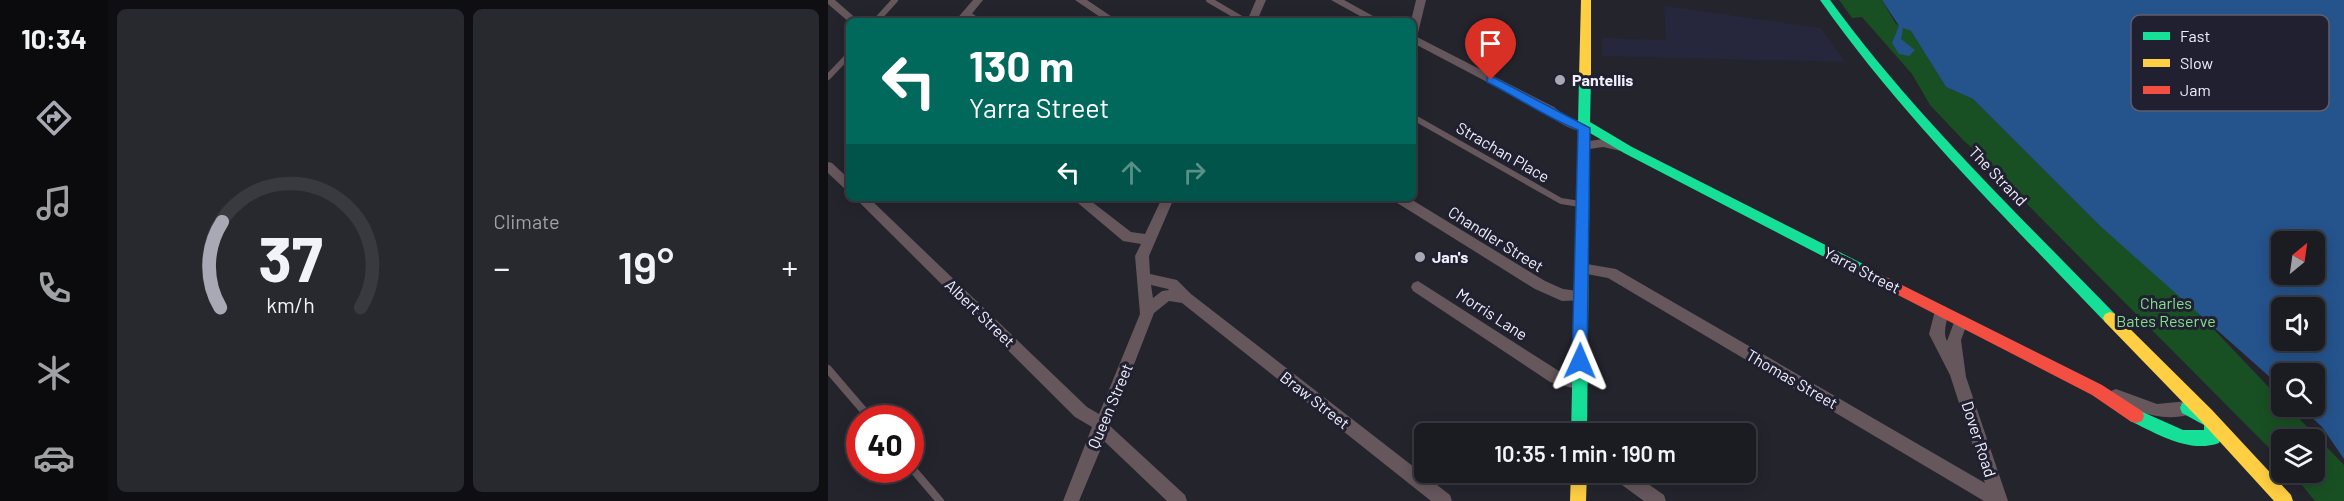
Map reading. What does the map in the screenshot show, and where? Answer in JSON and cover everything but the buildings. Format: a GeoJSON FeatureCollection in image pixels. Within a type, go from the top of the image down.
{"type":"FeatureCollection","features":[{"type":"Feature","properties":{"kind":"street"},"geometry":{"type":"LineString","coordinates":[[829,0],[850,18]]}},
{"type":"Feature","properties":{"kind":"street"},"geometry":{"type":"LineString","coordinates":[[963,17],[978,0]]}},
{"type":"Feature","properties":{"kind":"street"},"geometry":{"type":"LineString","coordinates":[[1080,0],[1108,18]]}},
{"type":"Feature","properties":{"kind":"street"},"geometry":{"type":"LineString","coordinates":[[1253,18],[1261,0]]}},
{"type":"Feature","properties":{"kind":"street"},"geometry":{"type":"LineString","coordinates":[[1336,0],[1371,18]]}},
{"type":"Feature","properties":{"kind":"street"},"geometry":{"type":"LineString","coordinates":[[1416,25],[1422,0]]}},
{"type":"Feature","properties":{"kind":"street"},"geometry":{"type":"LineString","coordinates":[[1579,423],[1586,0]]}},
{"type":"Feature","properties":{"kind":"street","name":"The Strand"},"geometry":{"type":"LineString","coordinates":[[1824,0],[1846,31],[1909,107],[2285,501]]}},
{"type":"Feature","properties":{"kind":"street","name":"Yarra Street"},"geometry":{"type":"LineString","coordinates":[[1416,39],[1550,110],[1560,118],[1584,121],[1628,150],[2097,390],[2168,432],[2197,440],[2213,438]]}},
{"type":"Feature","properties":{"kind":"street","name":"Yarra Street"},"geometry":{"type":"LineString","coordinates":[[1583,146],[1606,143],[1628,150]]}},
{"type":"Feature","properties":{"kind":"street"},"geometry":{"type":"LineString","coordinates":[[828,166],[846,183]]}},
{"type":"Feature","properties":{"kind":"street","name":"Albert Street"},"geometry":{"type":"LineString","coordinates":[[864,201],[1081,412],[1101,425],[1179,501]]}},
{"type":"Feature","properties":{"kind":"street"},"geometry":{"type":"LineString","coordinates":[[1082,201],[1128,237],[1148,240]]}},
{"type":"Feature","properties":{"kind":"street"},"geometry":{"type":"LineString","coordinates":[[1148,310],[1142,256],[1167,201]]}},
{"type":"Feature","properties":{"kind":"street","name":"Chandler Street"},"geometry":{"type":"LineString","coordinates":[[1404,201],[1540,285],[1562,295],[1581,296]]}},
{"type":"Feature","properties":{"kind":"street","name":"Thomas Street"},"geometry":{"type":"LineString","coordinates":[[1581,268],[1611,273],[1999,501]]}},
{"type":"Feature","properties":{"kind":"street","name":"Braw Street"},"geometry":{"type":"LineString","coordinates":[[1144,278],[1172,284],[1186,298],[1444,501]]}},
{"type":"Feature","properties":{"kind":"street","name":"Morris Lane"},"geometry":{"type":"LineString","coordinates":[[1418,287],[1555,377],[1580,383]]}},
{"type":"Feature","properties":{"kind":"street"},"geometry":{"type":"LineString","coordinates":[[1148,310],[1167,295],[1186,298]]}},
{"type":"Feature","properties":{"kind":"street","name":"Queen Street"},"geometry":{"type":"LineString","coordinates":[[1071,501],[1148,310]]}},
{"type":"Feature","properties":{"kind":"street","name":"Dover Road"},"geometry":{"type":"LineString","coordinates":[[1941,311],[1936,324],[1937,338],[1958,377],[1999,501]]}},
{"type":"Feature","properties":{"kind":"street","name":"Dover Road"},"geometry":{"type":"LineString","coordinates":[[1958,377],[1954,340],[1962,321]]}},
{"type":"Feature","properties":{"kind":"street","name":"The Strand"},"geometry":{"type":"LineString","coordinates":[[2157,367],[2213,438],[2276,501]]}},
{"type":"Feature","properties":{"kind":"street","name":"Yarra Street"},"geometry":{"type":"LineString","coordinates":[[2097,390],[2160,411],[2188,408]]}},
{"type":"Feature","properties":{"kind":"street"},"geometry":{"type":"LineString","coordinates":[[2188,408],[2211,421],[2213,438]]}},
{"type":"Feature","properties":{"kind":"street"},"geometry":{"type":"LineString","coordinates":[[1578,501],[1579,483]]}},
{"type":"Feature","properties":{"kind":"street"},"geometry":{"type":"LineString","coordinates":[[1633,483],[1658,501]]}},
{"type":"Feature","properties":{"kind":"lane"},"geometry":{"type":"LineString","coordinates":[[879,18],[895,0]]}},
{"type":"Feature","properties":{"kind":"lane"},"geometry":{"type":"LineString","coordinates":[[1209,0],[1240,18]]}},
{"type":"Feature","properties":{"kind":"lane"},"geometry":{"type":"LineString","coordinates":[[828,77],[846,58]]}},
{"type":"Feature","properties":{"kind":"lane","name":"Strachan Place"},"geometry":{"type":"LineString","coordinates":[[1416,119],[1561,201],[1582,204]]}},
{"type":"Feature","properties":{"kind":"lane"},"geometry":{"type":"LineString","coordinates":[[828,369],[859,405]]}},
{"type":"Feature","properties":{"kind":"lane"},"geometry":{"type":"LineString","coordinates":[[924,482],[940,501]]}},
{"type":"Feature","properties":{"kind":"shaded area"},"geometry":{"type":"Polygon","coordinates":[[[1664,6],[1821,28],[1845,62],[1602,56],[1602,38],[1666,40],[1664,6]]]}},
{"type":"Feature","properties":{"kind":"green space","name":"Charles Bates Reserve"},"geometry":{"type":"Polygon","coordinates":[[[1839,0],[1882,0],[1896,24],[1911,31],[1946,87],[1973,99],[2099,225],[2181,295],[2271,390],[2271,417],[2298,417],[2309,429],[2271,429],[2271,450],[2018,195],[1991,164],[1964,141],[1930,105],[1912,74],[1862,17],[1852,18],[1839,0]]]}},
{"type":"Feature","properties":{"kind":"green space","name":"Charles Bates Reserve"},"geometry":{"type":"Polygon","coordinates":[[[2325,445],[2344,465],[2344,501],[2315,501],[2300,483],[2325,483],[2325,445]]]}},
{"type":"Feature","properties":{"kind":"water"},"geometry":{"type":"Polygon","coordinates":[[[1882,0],[2344,0],[2344,459],[2325,429],[2312,417],[2325,417],[2325,363],[2271,363],[2271,378],[2099,225],[1973,99],[1946,87],[1911,31],[1903,28],[1901,39],[1915,50],[1909,56],[1899,54],[1892,43],[1899,26],[1882,0]]]}},
{"type":"Feature","properties":{"kind":"traffic: fast"},"geometry":{"type":"LineString","coordinates":[[1825,0],[1855,42],[1924,124],[2110,318]]}},
{"type":"Feature","properties":{"kind":"traffic: fast"},"geometry":{"type":"LineString","coordinates":[[1579,423],[1585,78]]}},
{"type":"Feature","properties":{"kind":"traffic: fast"},"geometry":{"type":"LineString","coordinates":[[1584,124],[1628,150],[1866,272]]}},
{"type":"Feature","properties":{"kind":"traffic: fast"},"geometry":{"type":"LineString","coordinates":[[2136,416],[2182,437],[2213,438],[2211,421],[2188,408]]}},
{"type":"Feature","properties":{"kind":"traffic: slow"},"geometry":{"type":"LineString","coordinates":[[1585,78],[1586,0]]}},
{"type":"Feature","properties":{"kind":"traffic: slow"},"geometry":{"type":"LineString","coordinates":[[2110,318],[2206,415],[2285,501]]}},
{"type":"Feature","properties":{"kind":"traffic: slow"},"geometry":{"type":"LineString","coordinates":[[1578,501],[1579,483]]}},
{"type":"Feature","properties":{"kind":"traffic: jam"},"geometry":{"type":"LineString","coordinates":[[1866,272],[2097,390],[2136,416]]}},
{"type":"Feature","properties":{"kind":"place","name":"Pantellis"},"geometry":{"type":"Point","coordinates":[1560,80]}},
{"type":"Feature","properties":{"kind":"place","name":"Jan's"},"geometry":{"type":"Point","coordinates":[1420,257]}},
{"type":"Feature","properties":{"kind":"route"},"geometry":{"type":"LineString","coordinates":[[1491,80],[1550,110],[1563,120],[1584,128],[1580,361]]}}]}
